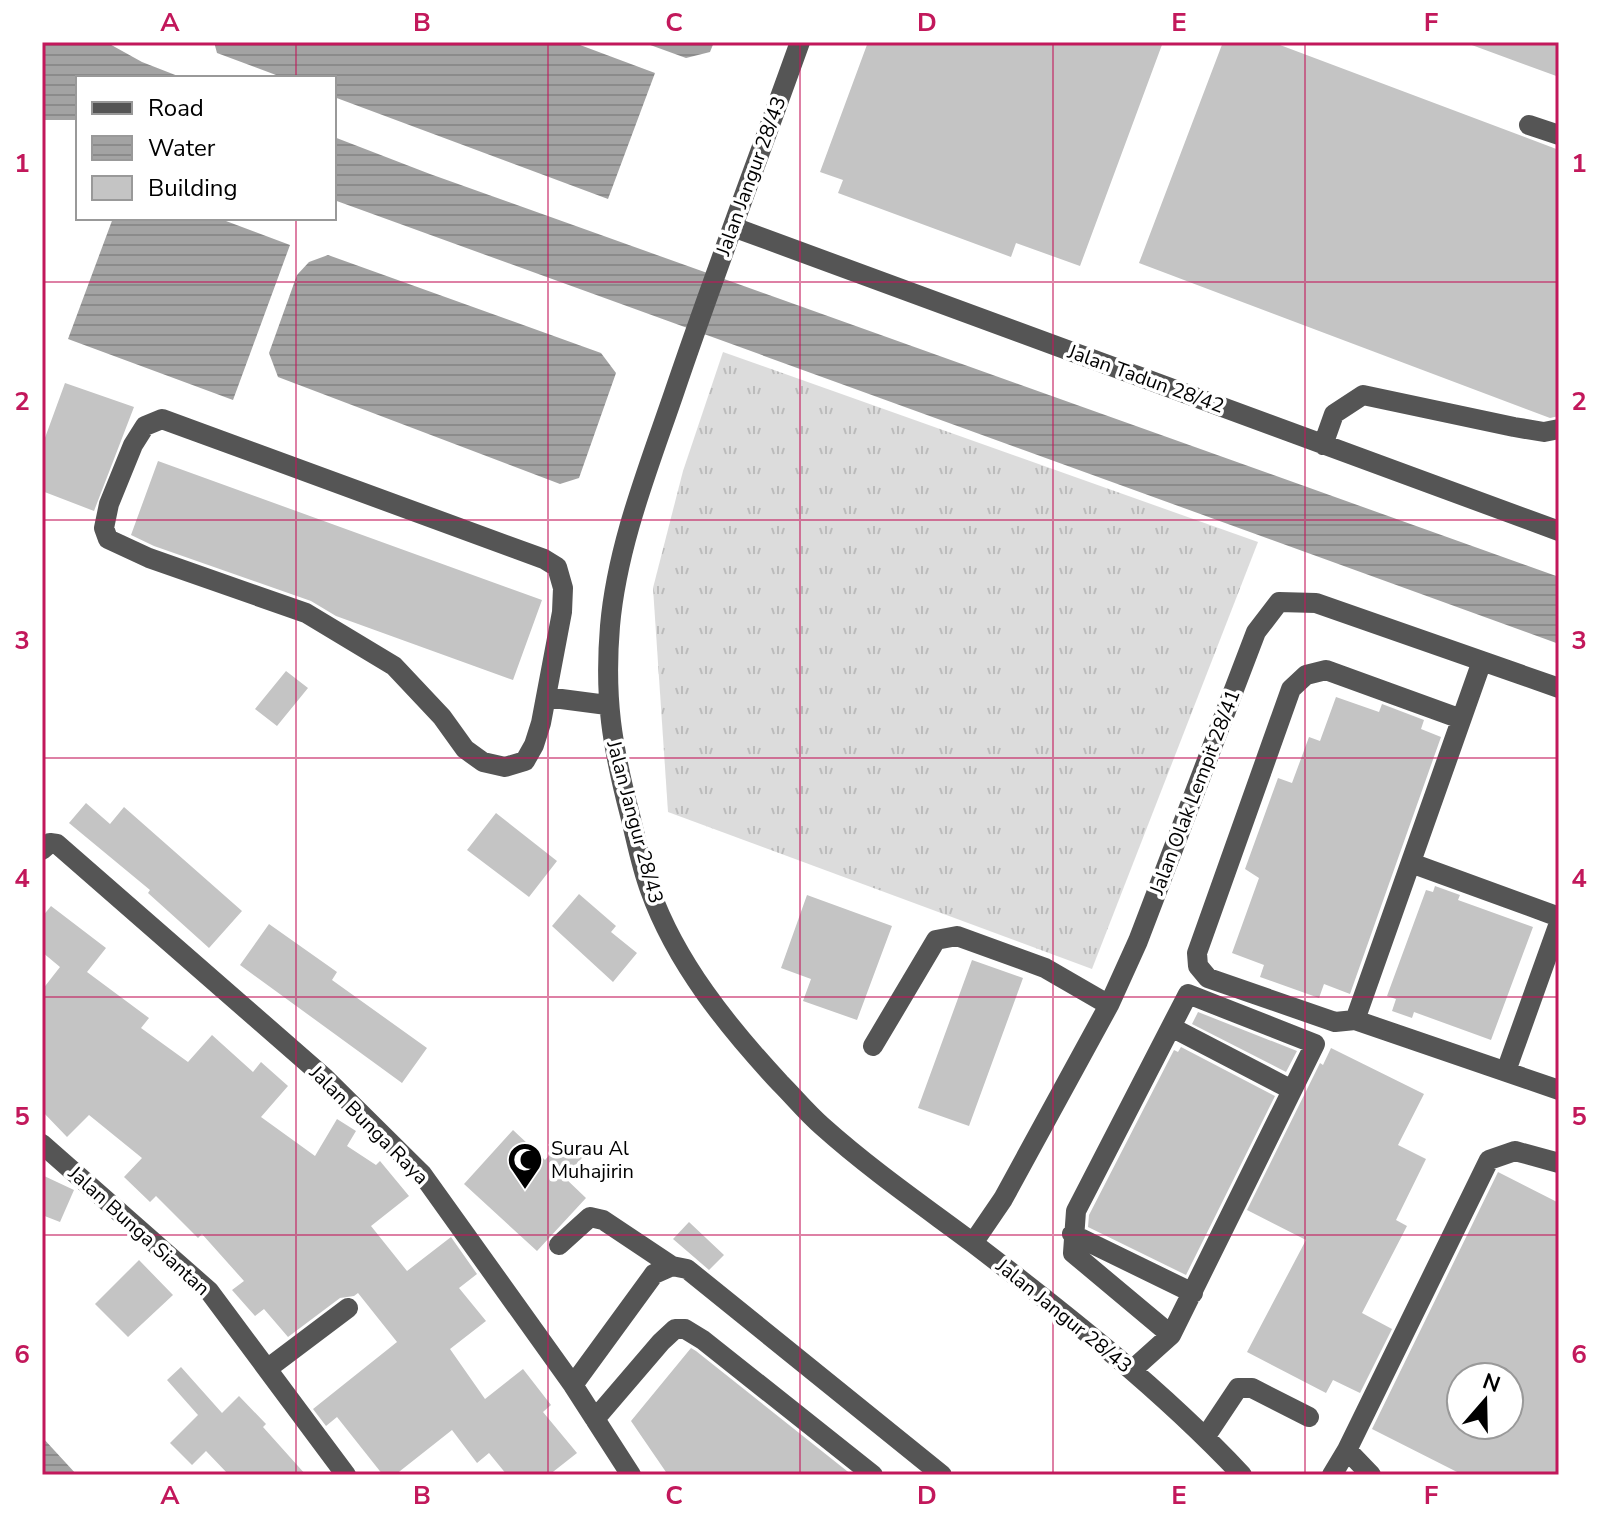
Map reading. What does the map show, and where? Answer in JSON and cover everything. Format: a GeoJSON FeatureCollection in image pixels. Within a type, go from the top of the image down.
{"type":"FeatureCollection","features":[{"type":"Feature","properties":{"kind":"street","name":"Jalan Jangur 28/43"},"geometry":{"type":"LineString","coordinates":[[800,42],[687,354],[620,560],[610,625],[607,705],[615,757],[650,891],[676,945],[708,997],[750,1051],[819,1124],[1132,1370],[1206,1436],[1242,1475]]}},
{"type":"Feature","properties":{"kind":"street"},"geometry":{"type":"LineString","coordinates":[[1529,125],[1559,135]]}},
{"type":"Feature","properties":{"kind":"street","name":"Jalan Tadun 28/42"},"geometry":{"type":"LineString","coordinates":[[733,227],[1559,531]]}},
{"type":"Feature","properties":{"kind":"street"},"geometry":{"type":"LineString","coordinates":[[1323,445],[1334,414],[1363,395],[1544,432],[1559,429]]}},
{"type":"Feature","properties":{"kind":"street"},"geometry":{"type":"LineString","coordinates":[[162,419],[181,424],[544,559],[557,567],[563,588],[562,612],[546,697],[534,745],[525,761],[505,767],[483,762],[465,749],[442,717],[394,666],[382,658],[306,613],[119,546],[108,539],[104,528],[109,504],[133,445],[145,426],[162,419]]}},
{"type":"Feature","properties":{"kind":"street","name":"Jalan Olak Lempit 28/41"},"geometry":{"type":"LineString","coordinates":[[973,1243],[1003,1199],[1109,1005],[1138,941],[1256,632],[1279,602],[1316,603],[1559,688]]}},
{"type":"Feature","properties":{"kind":"street"},"geometry":{"type":"LineString","coordinates":[[1355,1020],[1482,661]]}},
{"type":"Feature","properties":{"kind":"street"},"geometry":{"type":"LineString","coordinates":[[1461,719],[1326,670],[1306,675],[1291,689],[1197,953],[1198,966],[1208,978],[1335,1022],[1355,1020],[1559,1090]]}},
{"type":"Feature","properties":{"kind":"street"},"geometry":{"type":"LineString","coordinates":[[546,697],[607,705]]}},
{"type":"Feature","properties":{"kind":"street","name":"Jalan Bunga Raya"},"geometry":{"type":"LineString","coordinates":[[42,850],[50,843],[57,844],[325,1078],[422,1174],[573,1385],[631,1475]]}},
{"type":"Feature","properties":{"kind":"street"},"geometry":{"type":"LineString","coordinates":[[1411,863],[1559,917]]}},
{"type":"Feature","properties":{"kind":"street"},"geometry":{"type":"LineString","coordinates":[[1506,1071],[1559,923]]}},
{"type":"Feature","properties":{"kind":"street"},"geometry":{"type":"LineString","coordinates":[[873,1046],[936,940],[957,936],[1045,968],[1109,1005]]}},
{"type":"Feature","properties":{"kind":"street"},"geometry":{"type":"LineString","coordinates":[[1132,1370],[1171,1335],[1315,1044],[1188,994],[1076,1211],[1072,1234],[1073,1253],[1171,1335]]}},
{"type":"Feature","properties":{"kind":"street"},"geometry":{"type":"LineString","coordinates":[[1171,1027],[1292,1090]]}},
{"type":"Feature","properties":{"kind":"street","name":"Jalan Bunga Siantan"},"geometry":{"type":"LineString","coordinates":[[42,1144],[209,1291],[346,1475]]}},
{"type":"Feature","properties":{"kind":"street"},"geometry":{"type":"LineString","coordinates":[[1332,1475],[1489,1160],[1515,1151],[1559,1163]]}},
{"type":"Feature","properties":{"kind":"street"},"geometry":{"type":"LineString","coordinates":[[559,1245],[590,1217],[603,1220],[672,1266],[687,1269],[942,1475]]}},
{"type":"Feature","properties":{"kind":"street"},"geometry":{"type":"LineString","coordinates":[[1072,1234],[1193,1293]]}},
{"type":"Feature","properties":{"kind":"street"},"geometry":{"type":"LineString","coordinates":[[573,1385],[654,1274],[672,1266]]}},
{"type":"Feature","properties":{"kind":"street"},"geometry":{"type":"LineString","coordinates":[[267,1369],[348,1308]]}},
{"type":"Feature","properties":{"kind":"street"},"geometry":{"type":"LineString","coordinates":[[595,1419],[661,1342],[675,1329],[685,1329],[873,1475]]}},
{"type":"Feature","properties":{"kind":"street"},"geometry":{"type":"LineString","coordinates":[[1206,1436],[1238,1388],[1252,1388],[1309,1417]]}},
{"type":"Feature","properties":{"kind":"street"},"geometry":{"type":"LineString","coordinates":[[1347,1450],[1371,1475]]}},
{"type":"Feature","properties":{"kind":"green space"},"geometry":{"type":"Polygon","coordinates":[[[723,352],[1258,542],[1092,969],[668,812],[653,588],[683,471],[723,352]]]}},
{"type":"Feature","properties":{"kind":"water"},"geometry":{"type":"Polygon","coordinates":[[[42,42],[106,42],[142,62],[178,76],[76,76],[76,120],[42,119],[42,42]]]}},
{"type":"Feature","properties":{"kind":"water"},"geometry":{"type":"Polygon","coordinates":[[[214,42],[572,42],[655,73],[608,199],[336,98],[336,76],[279,76],[217,53],[214,42]]]}},
{"type":"Feature","properties":{"kind":"water"},"geometry":{"type":"Polygon","coordinates":[[[642,42],[714,42],[710,52],[686,58],[642,42]]]}},
{"type":"Feature","properties":{"kind":"water"},"geometry":{"type":"Polygon","coordinates":[[[336,138],[1559,577],[1559,644],[336,201],[336,138]]]}},
{"type":"Feature","properties":{"kind":"water"},"geometry":{"type":"Polygon","coordinates":[[[112,220],[223,220],[290,245],[233,400],[68,339],[112,220]]]}},
{"type":"Feature","properties":{"kind":"water"},"geometry":{"type":"Polygon","coordinates":[[[328,255],[601,353],[616,373],[579,478],[560,484],[278,377],[269,353],[297,275],[309,262],[328,255]]]}},
{"type":"Feature","properties":{"kind":"water"},"geometry":{"type":"Polygon","coordinates":[[[42,1437],[77,1475],[42,1475],[42,1437]]]}},
{"type":"Feature","properties":{"kind":"building"},"geometry":{"type":"Polygon","coordinates":[[[868,42],[1163,42],[1080,266],[1016,243],[1011,257],[838,193],[843,180],[820,172],[868,42]]]}},
{"type":"Feature","properties":{"kind":"building"},"geometry":{"type":"Polygon","coordinates":[[[1223,42],[1272,42],[1559,150],[1559,416],[1550,418],[1139,263],[1223,42]]]}},
{"type":"Feature","properties":{"kind":"building"},"geometry":{"type":"Polygon","coordinates":[[[1559,42],[1559,77],[1469,44],[1559,42]]]}},
{"type":"Feature","properties":{"kind":"building"},"geometry":{"type":"Polygon","coordinates":[[[65,383],[134,407],[94,511],[42,491],[42,446],[65,383]]]}},
{"type":"Feature","properties":{"kind":"building"},"geometry":{"type":"Polygon","coordinates":[[[158,461],[542,600],[513,680],[336,616],[311,601],[154,546],[131,535],[158,461]]]}},
{"type":"Feature","properties":{"kind":"building"},"geometry":{"type":"Polygon","coordinates":[[[286,671],[308,688],[277,726],[255,709],[286,671]]]}},
{"type":"Feature","properties":{"kind":"building"},"geometry":{"type":"Polygon","coordinates":[[[1336,697],[1379,712],[1382,704],[1424,720],[1421,729],[1441,737],[1350,994],[1324,984],[1319,998],[1260,977],[1264,965],[1232,953],[1259,878],[1245,869],[1278,778],[1292,783],[1309,737],[1320,741],[1336,697]]]}},
{"type":"Feature","properties":{"kind":"building"},"geometry":{"type":"Polygon","coordinates":[[[86,803],[110,824],[124,807],[242,911],[209,948],[148,893],[150,890],[69,823],[86,803]]]}},
{"type":"Feature","properties":{"kind":"building"},"geometry":{"type":"Polygon","coordinates":[[[496,813],[557,861],[529,897],[467,850],[496,813]]]}},
{"type":"Feature","properties":{"kind":"building"},"geometry":{"type":"Polygon","coordinates":[[[1435,886],[1460,895],[1458,900],[1533,927],[1491,1040],[1414,1012],[1412,1018],[1392,1011],[1396,999],[1387,996],[1426,890],[1433,892],[1435,886]]]}},
{"type":"Feature","properties":{"kind":"building"},"geometry":{"type":"Polygon","coordinates":[[[579,894],[616,926],[611,932],[637,953],[613,982],[552,926],[579,894]]]}},
{"type":"Feature","properties":{"kind":"building"},"geometry":{"type":"Polygon","coordinates":[[[807,895],[892,926],[857,1020],[803,1001],[811,979],[781,968],[807,895]]]}},
{"type":"Feature","properties":{"kind":"building"},"geometry":{"type":"Polygon","coordinates":[[[51,906],[106,948],[87,972],[149,1018],[141,1028],[188,1062],[212,1035],[253,1072],[261,1062],[288,1086],[261,1117],[315,1156],[337,1119],[356,1131],[347,1146],[376,1165],[380,1161],[409,1196],[371,1226],[407,1271],[451,1237],[477,1274],[459,1288],[486,1321],[450,1349],[485,1399],[523,1369],[551,1405],[543,1412],[577,1453],[549,1475],[507,1475],[489,1453],[477,1463],[452,1430],[395,1475],[383,1475],[337,1417],[326,1426],[313,1409],[397,1342],[358,1293],[340,1298],[288,1337],[264,1309],[255,1316],[232,1290],[244,1281],[202,1234],[198,1238],[156,1196],[150,1202],[124,1177],[142,1158],[89,1115],[67,1137],[42,1111],[42,990],[60,967],[42,952],[42,917],[51,906]]]}},
{"type":"Feature","properties":{"kind":"building"},"geometry":{"type":"Polygon","coordinates":[[[269,924],[337,972],[332,980],[427,1048],[402,1083],[240,965],[269,924]]]}},
{"type":"Feature","properties":{"kind":"building"},"geometry":{"type":"Polygon","coordinates":[[[972,960],[1023,978],[969,1126],[918,1108],[972,960]]]}},
{"type":"Feature","properties":{"kind":"building"},"geometry":{"type":"Polygon","coordinates":[[[1198,1012],[1297,1051],[1286,1072],[1192,1024],[1198,1012]]]}},
{"type":"Feature","properties":{"kind":"building"},"geometry":{"type":"Polygon","coordinates":[[[1181,1047],[1275,1096],[1186,1275],[1088,1227],[1089,1215],[1174,1050],[1178,1052],[1181,1047]]]}},
{"type":"Feature","properties":{"kind":"building"},"geometry":{"type":"Polygon","coordinates":[[[1331,1048],[1424,1094],[1398,1145],[1426,1159],[1396,1220],[1407,1226],[1362,1313],[1392,1329],[1360,1393],[1333,1380],[1326,1393],[1247,1352],[1306,1240],[1247,1210],[1320,1063],[1323,1065],[1331,1048]]]}},
{"type":"Feature","properties":{"kind":"building","name":"Surau Al Muhajirin"},"geometry":{"type":"Polygon","coordinates":[[[513,1130],[545,1160],[563,1140],[582,1158],[564,1177],[586,1198],[537,1251],[464,1184],[513,1130]]]}},
{"type":"Feature","properties":{"kind":"building"},"geometry":{"type":"Polygon","coordinates":[[[1498,1172],[1559,1203],[1559,1475],[1463,1475],[1372,1429],[1498,1172]]]}},
{"type":"Feature","properties":{"kind":"building"},"geometry":{"type":"Polygon","coordinates":[[[42,1175],[74,1190],[60,1222],[42,1215],[42,1175]]]}},
{"type":"Feature","properties":{"kind":"building"},"geometry":{"type":"Polygon","coordinates":[[[689,1222],[724,1255],[709,1270],[673,1239],[689,1222]]]}},
{"type":"Feature","properties":{"kind":"building"},"geometry":{"type":"Polygon","coordinates":[[[139,1260],[173,1295],[128,1337],[95,1304],[139,1260]]]}},
{"type":"Feature","properties":{"kind":"building"},"geometry":{"type":"Polygon","coordinates":[[[691,1348],[852,1475],[668,1475],[631,1421],[691,1348]]]}},
{"type":"Feature","properties":{"kind":"building"},"geometry":{"type":"Polygon","coordinates":[[[181,1367],[222,1413],[239,1396],[266,1424],[263,1427],[306,1475],[229,1475],[206,1451],[192,1465],[170,1443],[198,1415],[167,1380],[181,1367]]]}},
{"type":"Feature","properties":{"kind":"place","name":"Surau Al Muhajirin"},"geometry":{"type":"Point","coordinates":[525,1191]}}]}
